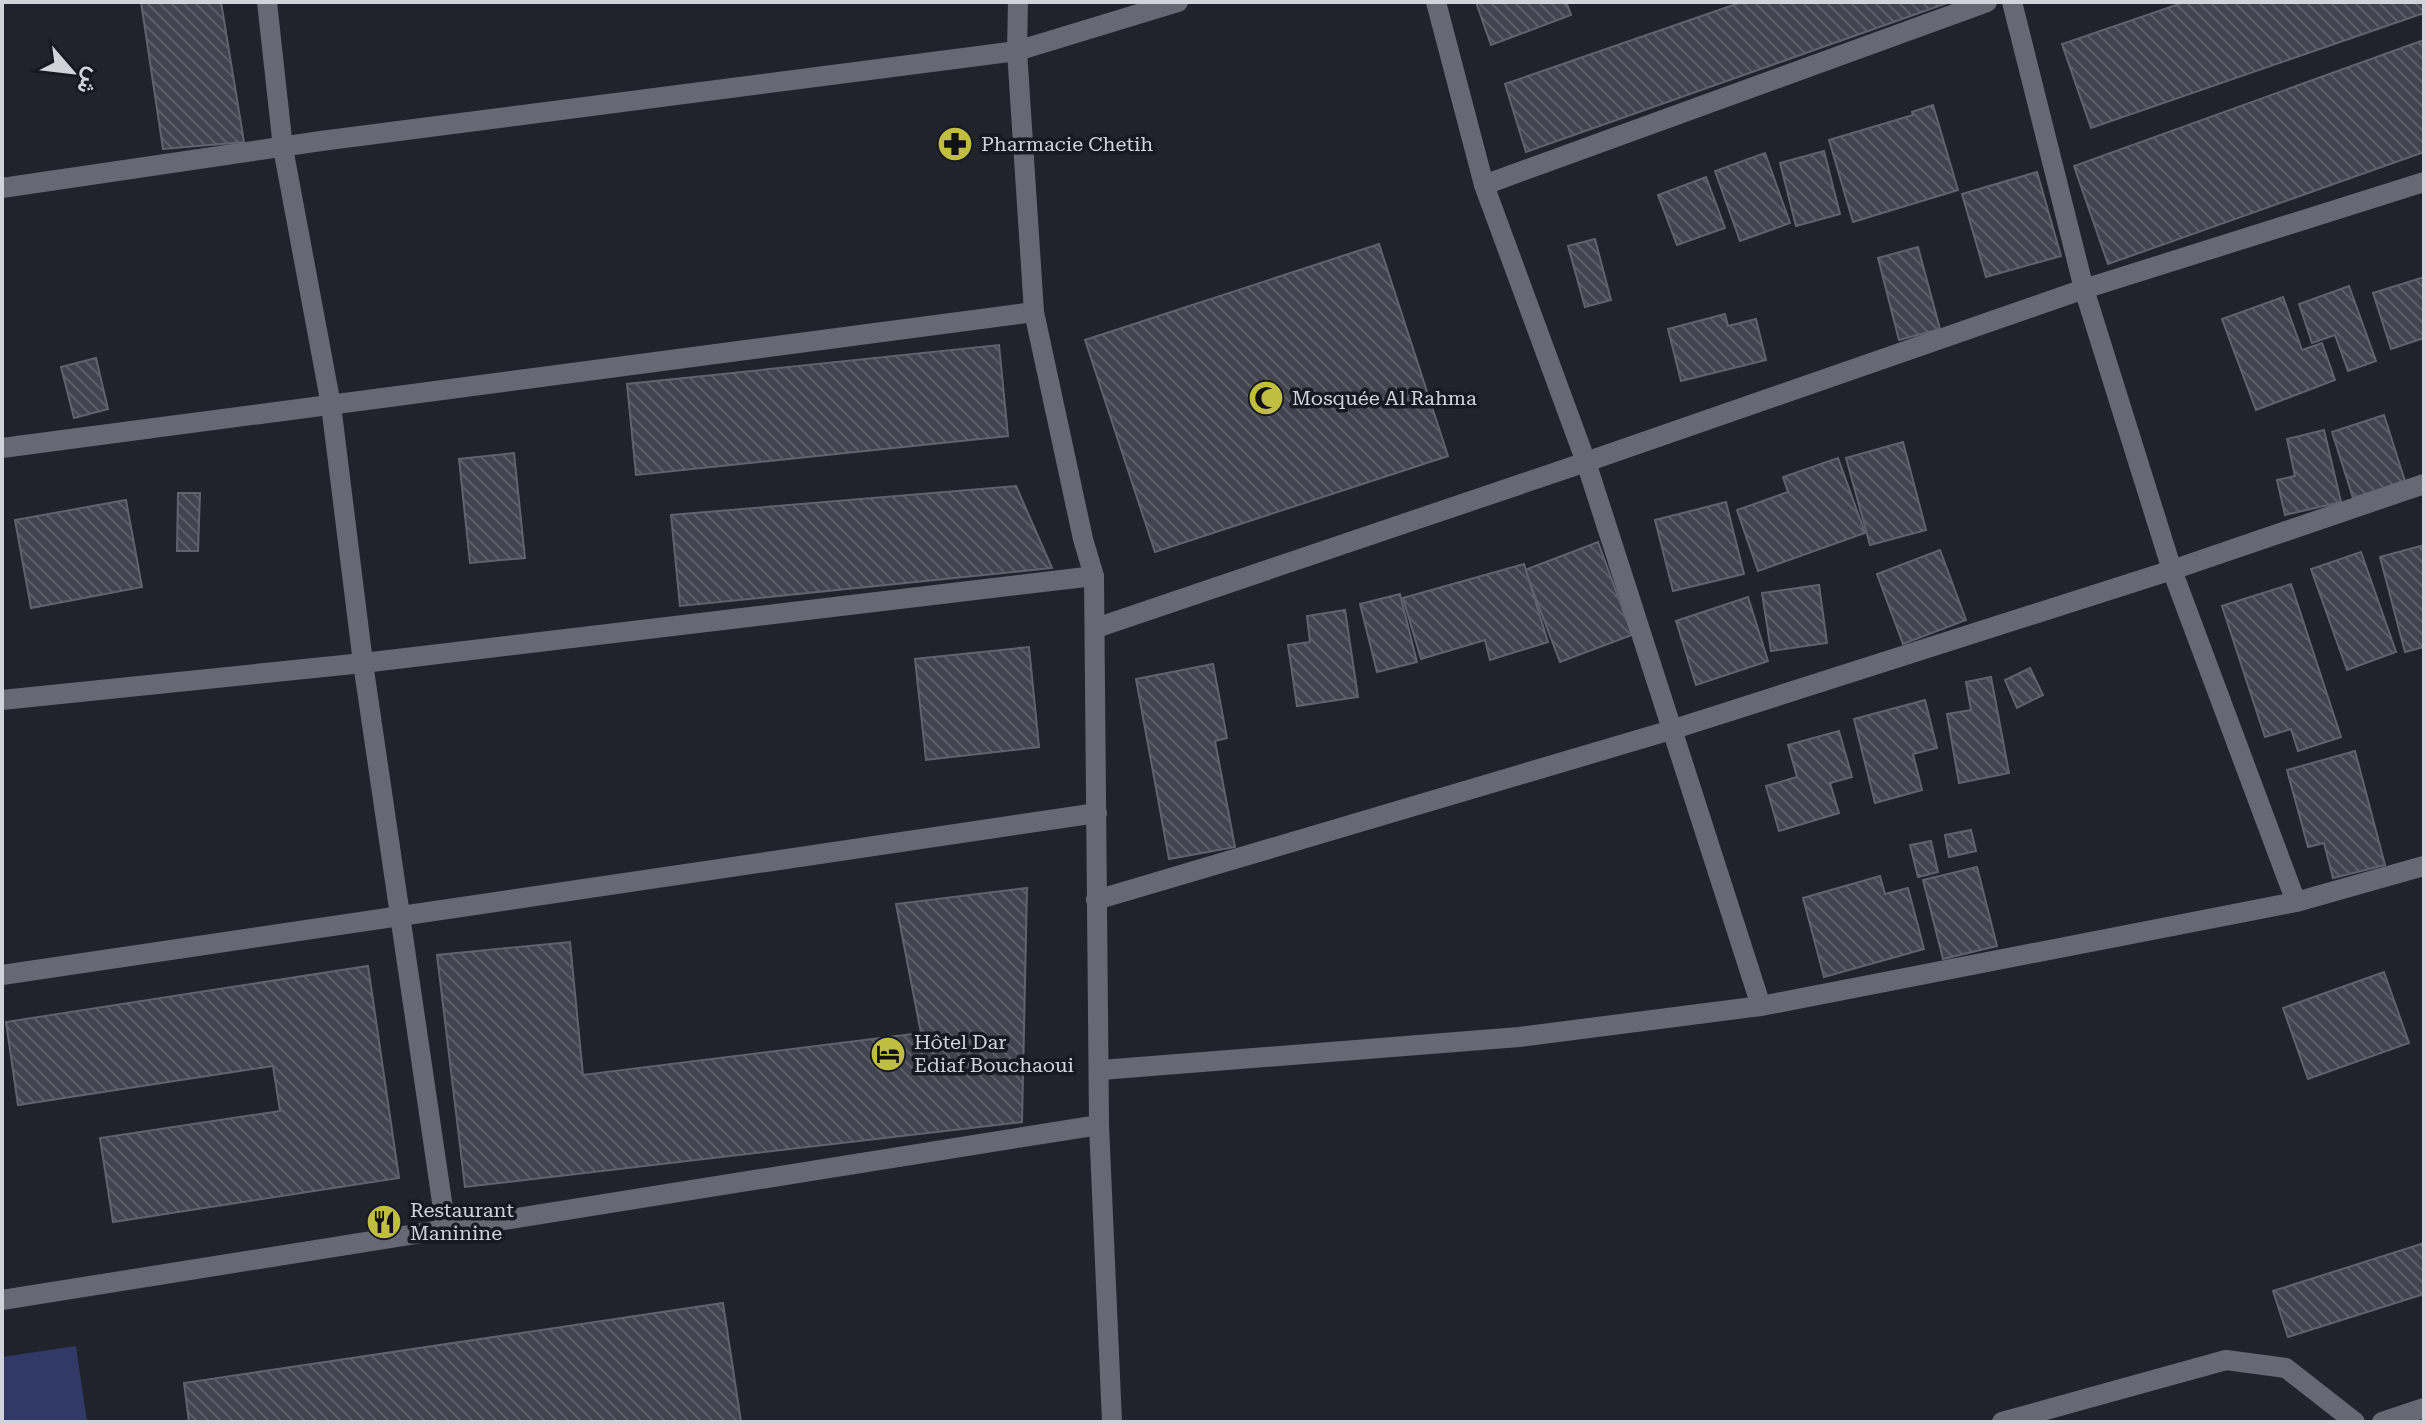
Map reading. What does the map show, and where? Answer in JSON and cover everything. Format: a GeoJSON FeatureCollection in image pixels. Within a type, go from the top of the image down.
{"type":"FeatureCollection","features":[{"type":"Feature","properties":{"kind":"street"},"geometry":{"type":"LineString","coordinates":[[267,2],[283,148],[331,405],[363,663],[446,1229]]}},
{"type":"Feature","properties":{"kind":"street"},"geometry":{"type":"LineString","coordinates":[[1018,2],[1017,51],[1034,312],[1083,539],[1094,576],[1096,900],[1101,1070],[1099,1125],[1112,1422]]}},
{"type":"Feature","properties":{"kind":"street"},"geometry":{"type":"LineString","coordinates":[[2,188],[1017,51],[1178,2]]}},
{"type":"Feature","properties":{"kind":"street"},"geometry":{"type":"LineString","coordinates":[[1436,2],[1484,185],[1586,462],[1761,1006]]}},
{"type":"Feature","properties":{"kind":"street"},"geometry":{"type":"LineString","coordinates":[[1484,185],[1987,2]]}},
{"type":"Feature","properties":{"kind":"street"},"geometry":{"type":"LineString","coordinates":[[2012,2],[2084,289],[2172,570],[2296,902]]}},
{"type":"Feature","properties":{"kind":"street"},"geometry":{"type":"LineString","coordinates":[[1096,628],[2084,289],[2424,182]]}},
{"type":"Feature","properties":{"kind":"street"},"geometry":{"type":"LineString","coordinates":[[2,448],[1034,312]]}},
{"type":"Feature","properties":{"kind":"street"},"geometry":{"type":"LineString","coordinates":[[1096,900],[1671,730],[2172,570],[2424,484]]}},
{"type":"Feature","properties":{"kind":"street"},"geometry":{"type":"LineString","coordinates":[[2,700],[363,663],[1094,576]]}},
{"type":"Feature","properties":{"kind":"street"},"geometry":{"type":"LineString","coordinates":[[2,975],[1097,813]]}},
{"type":"Feature","properties":{"kind":"street"},"geometry":{"type":"LineString","coordinates":[[1101,1070],[1519,1037],[1761,1006],[2296,902],[2424,866]]}},
{"type":"Feature","properties":{"kind":"street"},"geometry":{"type":"LineString","coordinates":[[2,1300],[1099,1125]]}},
{"type":"Feature","properties":{"kind":"street"},"geometry":{"type":"LineString","coordinates":[[2002,1422],[2226,1360],[2286,1368],[2355,1422]]}},
{"type":"Feature","properties":{"kind":"street"},"geometry":{"type":"LineString","coordinates":[[2382,1422],[2424,1408]]}},
{"type":"Feature","properties":{"kind":"shaded area"},"geometry":{"type":"Polygon","coordinates":[[[76,1346],[87,1422],[2,1422],[2,1357],[76,1346]]]}},
{"type":"Feature","properties":{"kind":"building"},"geometry":{"type":"Polygon","coordinates":[[[141,2],[221,2],[244,142],[163,149],[141,2]]]}},
{"type":"Feature","properties":{"kind":"building"},"geometry":{"type":"Polygon","coordinates":[[[1476,2],[1566,2],[1571,15],[1491,45],[1476,2]]]}},
{"type":"Feature","properties":{"kind":"building"},"geometry":{"type":"Polygon","coordinates":[[[1742,2],[1950,2],[1526,152],[1505,84],[1742,2]]]}},
{"type":"Feature","properties":{"kind":"building"},"geometry":{"type":"Polygon","coordinates":[[[2185,2],[2424,2],[2424,13],[2091,128],[2062,44],[2185,2]]]}},
{"type":"Feature","properties":{"kind":"building"},"geometry":{"type":"Polygon","coordinates":[[[2424,40],[2424,152],[2108,264],[2074,166],[2424,40]]]}},
{"type":"Feature","properties":{"kind":"building"},"geometry":{"type":"Polygon","coordinates":[[[1933,105],[1958,190],[1853,222],[1829,140],[1913,115],[1912,112],[1933,105]]]}},
{"type":"Feature","properties":{"kind":"building"},"geometry":{"type":"Polygon","coordinates":[[[1824,151],[1840,214],[1796,226],[1780,163],[1824,151]]]}},
{"type":"Feature","properties":{"kind":"building"},"geometry":{"type":"Polygon","coordinates":[[[1765,153],[1790,223],[1740,241],[1715,171],[1765,153]]]}},
{"type":"Feature","properties":{"kind":"building"},"geometry":{"type":"Polygon","coordinates":[[[2037,172],[2061,256],[1986,277],[1962,194],[2037,172]]]}},
{"type":"Feature","properties":{"kind":"building"},"geometry":{"type":"Polygon","coordinates":[[[1706,177],[1725,228],[1677,245],[1658,195],[1706,177]]]}},
{"type":"Feature","properties":{"kind":"building"},"geometry":{"type":"Polygon","coordinates":[[[1595,239],[1611,300],[1585,307],[1568,246],[1595,239]]]}},
{"type":"Feature","properties":{"kind":"building","name":"Mosquée Al Rahma"},"geometry":{"type":"Polygon","coordinates":[[[1379,244],[1448,456],[1155,552],[1085,340],[1379,244]]]}},
{"type":"Feature","properties":{"kind":"building"},"geometry":{"type":"Polygon","coordinates":[[[1918,247],[1940,329],[1899,340],[1878,258],[1918,247]]]}},
{"type":"Feature","properties":{"kind":"building"},"geometry":{"type":"Polygon","coordinates":[[[2424,277],[2424,338],[2391,349],[2373,293],[2424,277]]]}},
{"type":"Feature","properties":{"kind":"building"},"geometry":{"type":"Polygon","coordinates":[[[2349,286],[2376,361],[2348,371],[2335,335],[2312,343],[2299,304],[2349,286]]]}},
{"type":"Feature","properties":{"kind":"building"},"geometry":{"type":"Polygon","coordinates":[[[2283,297],[2302,350],[2322,343],[2335,380],[2256,410],[2222,319],[2283,297]]]}},
{"type":"Feature","properties":{"kind":"building"},"geometry":{"type":"Polygon","coordinates":[[[1725,314],[1728,326],[1756,319],[1766,360],[1681,381],[1668,329],[1725,314]]]}},
{"type":"Feature","properties":{"kind":"building"},"geometry":{"type":"Polygon","coordinates":[[[999,345],[1008,436],[636,475],[627,384],[999,345]]]}},
{"type":"Feature","properties":{"kind":"building"},"geometry":{"type":"Polygon","coordinates":[[[96,358],[108,409],[74,418],[61,367],[96,358]]]}},
{"type":"Feature","properties":{"kind":"building"},"geometry":{"type":"Polygon","coordinates":[[[2384,415],[2405,481],[2353,498],[2332,432],[2384,415]]]}},
{"type":"Feature","properties":{"kind":"building"},"geometry":{"type":"Polygon","coordinates":[[[2324,430],[2341,502],[2285,515],[2277,480],[2295,476],[2287,439],[2324,430]]]}},
{"type":"Feature","properties":{"kind":"building"},"geometry":{"type":"Polygon","coordinates":[[[1903,442],[1926,530],[1870,545],[1846,458],[1903,442]]]}},
{"type":"Feature","properties":{"kind":"building"},"geometry":{"type":"Polygon","coordinates":[[[514,453],[525,558],[470,563],[459,459],[514,453]]]}},
{"type":"Feature","properties":{"kind":"building"},"geometry":{"type":"Polygon","coordinates":[[[1838,458],[1865,533],[1758,571],[1737,510],[1788,492],[1783,477],[1838,458]]]}},
{"type":"Feature","properties":{"kind":"building"},"geometry":{"type":"Polygon","coordinates":[[[1016,486],[1052,568],[680,606],[671,515],[1016,486]]]}},
{"type":"Feature","properties":{"kind":"building"},"geometry":{"type":"Polygon","coordinates":[[[178,493],[200,493],[198,551],[177,551],[178,493]]]}},
{"type":"Feature","properties":{"kind":"building"},"geometry":{"type":"Polygon","coordinates":[[[126,500],[142,587],[31,608],[15,520],[126,500]]]}},
{"type":"Feature","properties":{"kind":"building"},"geometry":{"type":"Polygon","coordinates":[[[1726,502],[1744,574],[1673,591],[1655,520],[1726,502]]]}},
{"type":"Feature","properties":{"kind":"building"},"geometry":{"type":"Polygon","coordinates":[[[1598,542],[1632,635],[1560,662],[1525,570],[1598,542]]]}},
{"type":"Feature","properties":{"kind":"building"},"geometry":{"type":"Polygon","coordinates":[[[2424,545],[2424,647],[2405,652],[2380,557],[2424,545]]]}},
{"type":"Feature","properties":{"kind":"building"},"geometry":{"type":"Polygon","coordinates":[[[1940,550],[1966,620],[1903,644],[1877,574],[1940,550]]]}},
{"type":"Feature","properties":{"kind":"building"},"geometry":{"type":"Polygon","coordinates":[[[2361,552],[2396,652],[2347,670],[2311,569],[2361,552]]]}},
{"type":"Feature","properties":{"kind":"building"},"geometry":{"type":"Polygon","coordinates":[[[1524,564],[1548,642],[1490,660],[1485,640],[1421,659],[1403,598],[1524,564]]]}},
{"type":"Feature","properties":{"kind":"building"},"geometry":{"type":"Polygon","coordinates":[[[2291,584],[2341,737],[2298,751],[2291,729],[2265,737],[2222,606],[2291,584]]]}},
{"type":"Feature","properties":{"kind":"building"},"geometry":{"type":"Polygon","coordinates":[[[1819,585],[1827,643],[1771,651],[1762,593],[1819,585]]]}},
{"type":"Feature","properties":{"kind":"building"},"geometry":{"type":"Polygon","coordinates":[[[1400,594],[1417,662],[1377,672],[1360,604],[1400,594]]]}},
{"type":"Feature","properties":{"kind":"building"},"geometry":{"type":"Polygon","coordinates":[[[1748,597],[1768,661],[1696,685],[1676,621],[1748,597]]]}},
{"type":"Feature","properties":{"kind":"building"},"geometry":{"type":"Polygon","coordinates":[[[1345,610],[1358,697],[1297,706],[1288,645],[1310,642],[1307,616],[1345,610]]]}},
{"type":"Feature","properties":{"kind":"building"},"geometry":{"type":"Polygon","coordinates":[[[1029,647],[1039,747],[926,760],[915,659],[1029,647]]]}},
{"type":"Feature","properties":{"kind":"building"},"geometry":{"type":"Polygon","coordinates":[[[1213,664],[1227,738],[1215,741],[1235,847],[1169,859],[1136,679],[1213,664]]]}},
{"type":"Feature","properties":{"kind":"building"},"geometry":{"type":"Polygon","coordinates":[[[2030,668],[2043,695],[2017,708],[2005,680],[2030,668]]]}},
{"type":"Feature","properties":{"kind":"building"},"geometry":{"type":"Polygon","coordinates":[[[1991,677],[2009,773],[1959,783],[1947,714],[1971,710],[1966,682],[1991,677]]]}},
{"type":"Feature","properties":{"kind":"building"},"geometry":{"type":"Polygon","coordinates":[[[1925,700],[1937,748],[1913,754],[1922,790],[1875,803],[1854,719],[1925,700]]]}},
{"type":"Feature","properties":{"kind":"building"},"geometry":{"type":"Polygon","coordinates":[[[1839,731],[1852,777],[1830,783],[1839,813],[1779,831],[1766,786],[1797,777],[1788,745],[1839,731]]]}},
{"type":"Feature","properties":{"kind":"building"},"geometry":{"type":"Polygon","coordinates":[[[2355,751],[2385,865],[2333,878],[2324,843],[2308,847],[2287,770],[2355,751]]]}},
{"type":"Feature","properties":{"kind":"building"},"geometry":{"type":"Polygon","coordinates":[[[1971,830],[1976,851],[1949,857],[1945,835],[1971,830]]]}},
{"type":"Feature","properties":{"kind":"building"},"geometry":{"type":"Polygon","coordinates":[[[1931,841],[1938,872],[1918,877],[1910,845],[1931,841]]]}},
{"type":"Feature","properties":{"kind":"building"},"geometry":{"type":"Polygon","coordinates":[[[1977,867],[1997,946],[1943,959],[1923,880],[1977,867]]]}},
{"type":"Feature","properties":{"kind":"building"},"geometry":{"type":"Polygon","coordinates":[[[1880,876],[1885,894],[1908,888],[1924,949],[1824,977],[1803,898],[1880,876]]]}},
{"type":"Feature","properties":{"kind":"building","name":"Hôtel Dar Ediaf Bouchaoui"},"geometry":{"type":"Polygon","coordinates":[[[1027,888],[1022,1122],[465,1187],[437,955],[570,942],[583,1075],[921,1033],[896,904],[1027,888]]]}},
{"type":"Feature","properties":{"kind":"building"},"geometry":{"type":"Polygon","coordinates":[[[368,966],[399,1178],[113,1222],[100,1138],[280,1111],[273,1066],[18,1105],[6,1022],[368,966]]]}},
{"type":"Feature","properties":{"kind":"building"},"geometry":{"type":"Polygon","coordinates":[[[2384,972],[2409,1043],[2308,1079],[2283,1008],[2384,972]]]}},
{"type":"Feature","properties":{"kind":"building"},"geometry":{"type":"Polygon","coordinates":[[[2424,1243],[2424,1294],[2288,1337],[2273,1291],[2424,1243]]]}},
{"type":"Feature","properties":{"kind":"building"},"geometry":{"type":"Polygon","coordinates":[[[723,1303],[741,1422],[189,1422],[184,1383],[723,1303]]]}},
{"type":"Feature","properties":{"kind":"place","name":"Pharmacie Chetih"},"geometry":{"type":"Point","coordinates":[955,144]}},
{"type":"Feature","properties":{"kind":"place","name":"Mosquée Al Rahma"},"geometry":{"type":"Point","coordinates":[1266,398]}},
{"type":"Feature","properties":{"kind":"place","name":"Hôtel Dar Ediaf Bouchaoui"},"geometry":{"type":"Point","coordinates":[888,1054]}},
{"type":"Feature","properties":{"kind":"place","name":"Restaurant Maninine"},"geometry":{"type":"Point","coordinates":[384,1222]}}]}
